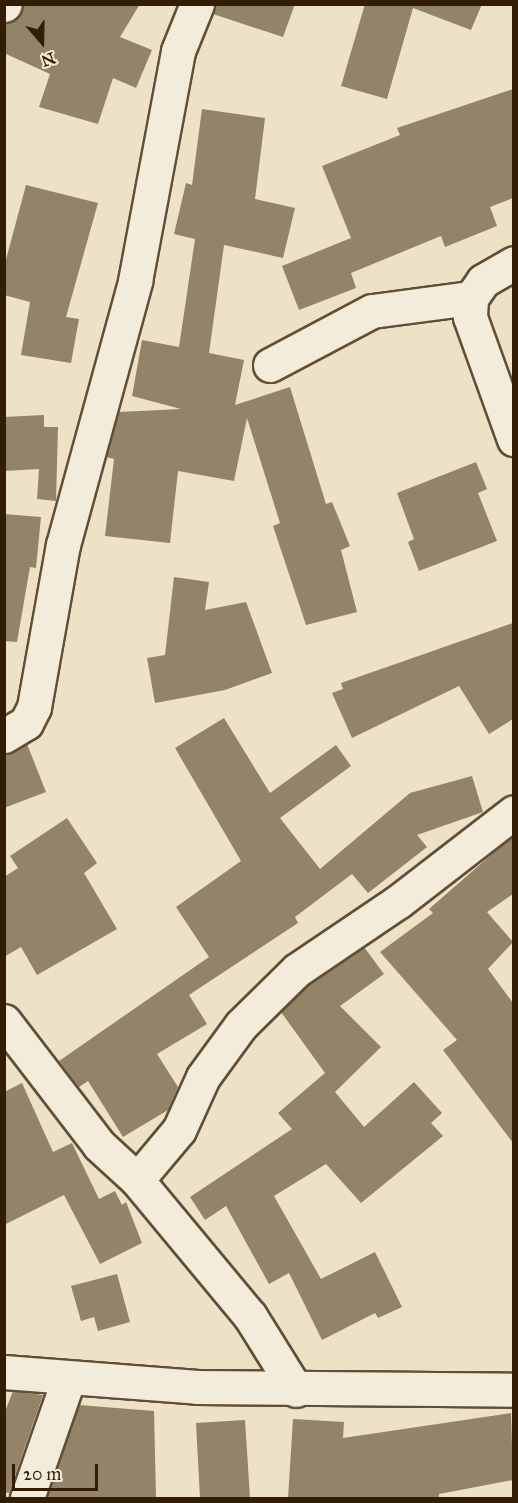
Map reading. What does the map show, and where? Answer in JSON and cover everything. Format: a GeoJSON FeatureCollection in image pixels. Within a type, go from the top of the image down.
{"type":"FeatureCollection","features":[{"type":"Feature","properties":{"kind":"street"},"geometry":{"type":"LineString","coordinates":[[4,736],[26,723],[34,706],[63,544],[135,281],[178,51],[197,4]]}},
{"type":"Feature","properties":{"kind":"street"},"geometry":{"type":"LineString","coordinates":[[513,263],[483,281],[471,298],[479,347],[513,439]]}},
{"type":"Feature","properties":{"kind":"street"},"geometry":{"type":"LineString","coordinates":[[270,365],[372,311],[471,298]]}},
{"type":"Feature","properties":{"kind":"street"},"geometry":{"type":"LineString","coordinates":[[137,1180],[179,1130],[203,1077],[241,1025],[297,970],[399,901],[513,812]]}},
{"type":"Feature","properties":{"kind":"street"},"geometry":{"type":"LineString","coordinates":[[4,1021],[99,1145],[137,1180],[250,1316],[296,1390]]}},
{"type":"Feature","properties":{"kind":"street"},"geometry":{"type":"LineString","coordinates":[[4,1372],[68,1380],[296,1390],[513,1390]]}},
{"type":"Feature","properties":{"kind":"street"},"geometry":{"type":"LineString","coordinates":[[27,1498],[68,1380]]}},
{"type":"Feature","properties":{"kind":"building"},"geometry":{"type":"Polygon","coordinates":[[[23,4],[140,4],[120,37],[152,50],[136,88],[113,78],[98,124],[39,107],[50,74],[4,53],[4,23],[17,18],[23,4]]]}},
{"type":"Feature","properties":{"kind":"building"},"geometry":{"type":"Polygon","coordinates":[[[215,4],[295,4],[283,37],[213,14],[215,4]]]}},
{"type":"Feature","properties":{"kind":"building"},"geometry":{"type":"Polygon","coordinates":[[[365,4],[482,4],[471,30],[413,8],[387,99],[341,86],[365,4]]]}},
{"type":"Feature","properties":{"kind":"building"},"geometry":{"type":"Polygon","coordinates":[[[513,89],[513,198],[490,207],[497,226],[445,247],[441,236],[351,273],[356,288],[299,310],[282,266],[351,238],[322,166],[400,135],[397,128],[513,89]]]}},
{"type":"Feature","properties":{"kind":"building"},"geometry":{"type":"Polygon","coordinates":[[[202,109],[265,118],[255,199],[295,208],[283,258],[224,245],[209,353],[244,360],[235,405],[290,387],[326,504],[332,502],[350,546],[341,550],[357,612],[306,625],[273,526],[280,523],[247,418],[234,481],[178,471],[170,543],[105,536],[114,459],[106,457],[119,412],[181,409],[132,396],[142,340],[179,347],[195,239],[174,234],[186,183],[192,185],[202,109]]]}},
{"type":"Feature","properties":{"kind":"building"},"geometry":{"type":"Polygon","coordinates":[[[26,185],[98,203],[66,317],[79,319],[71,363],[21,355],[30,302],[4,295],[4,267],[26,185]]]}},
{"type":"Feature","properties":{"kind":"building"},"geometry":{"type":"Polygon","coordinates":[[[44,415],[44,427],[58,427],[56,501],[37,499],[39,469],[4,471],[4,417],[44,415]]]}},
{"type":"Feature","properties":{"kind":"building"},"geometry":{"type":"Polygon","coordinates":[[[476,462],[487,489],[478,493],[497,541],[419,571],[408,542],[414,539],[397,493],[476,462]]]}},
{"type":"Feature","properties":{"kind":"building"},"geometry":{"type":"Polygon","coordinates":[[[4,514],[41,517],[36,568],[30,567],[17,642],[4,641],[4,514]]]}},
{"type":"Feature","properties":{"kind":"building"},"geometry":{"type":"Polygon","coordinates":[[[174,577],[209,582],[205,610],[246,602],[272,673],[225,690],[155,703],[147,658],[165,655],[174,577]]]}},
{"type":"Feature","properties":{"kind":"building"},"geometry":{"type":"Polygon","coordinates":[[[513,623],[513,719],[489,734],[459,686],[352,738],[332,693],[343,689],[341,683],[513,623]]]}},
{"type":"Feature","properties":{"kind":"building"},"geometry":{"type":"Polygon","coordinates":[[[224,718],[270,793],[336,745],[351,766],[280,818],[320,869],[410,793],[472,776],[483,812],[417,835],[427,847],[368,893],[352,874],[295,917],[298,923],[189,995],[207,1024],[157,1054],[178,1087],[168,1110],[123,1137],[88,1081],[79,1087],[59,1061],[209,957],[176,907],[241,861],[175,748],[224,718]]]}},
{"type":"Feature","properties":{"kind":"building"},"geometry":{"type":"Polygon","coordinates":[[[27,744],[46,792],[4,808],[4,755],[27,744]]]}},
{"type":"Feature","properties":{"kind":"building"},"geometry":{"type":"Polygon","coordinates":[[[67,818],[97,863],[84,873],[117,929],[37,975],[21,947],[4,957],[4,877],[18,868],[10,856],[67,818]]]}},
{"type":"Feature","properties":{"kind":"building"},"geometry":{"type":"Polygon","coordinates":[[[513,836],[513,894],[487,912],[513,942],[488,969],[513,1003],[513,1143],[443,1050],[457,1040],[380,952],[433,913],[429,909],[513,836]]]}},
{"type":"Feature","properties":{"kind":"building"},"geometry":{"type":"Polygon","coordinates":[[[364,947],[384,974],[340,1006],[381,1047],[335,1092],[364,1127],[414,1082],[442,1113],[431,1123],[443,1136],[361,1203],[326,1164],[274,1196],[321,1279],[375,1252],[402,1307],[378,1318],[375,1313],[322,1340],[289,1273],[269,1284],[226,1206],[205,1220],[190,1197],[292,1129],[278,1113],[325,1073],[281,1012],[309,985],[364,947]]]}},
{"type":"Feature","properties":{"kind":"building"},"geometry":{"type":"Polygon","coordinates":[[[22,1083],[53,1152],[72,1143],[99,1199],[115,1191],[122,1205],[126,1202],[142,1243],[100,1264],[64,1195],[4,1225],[4,1092],[22,1083]]]}},
{"type":"Feature","properties":{"kind":"building"},"geometry":{"type":"Polygon","coordinates":[[[117,1274],[130,1322],[98,1331],[94,1317],[81,1321],[71,1286],[117,1274]]]}},
{"type":"Feature","properties":{"kind":"building"},"geometry":{"type":"Polygon","coordinates":[[[13,1391],[43,1395],[9,1493],[4,1492],[4,1414],[13,1391]]]}},
{"type":"Feature","properties":{"kind":"building"},"geometry":{"type":"Polygon","coordinates":[[[79,1405],[154,1411],[156,1498],[47,1497],[79,1405]]]}},
{"type":"Feature","properties":{"kind":"building"},"geometry":{"type":"Polygon","coordinates":[[[511,1413],[513,1480],[439,1494],[439,1498],[288,1498],[293,1419],[344,1422],[343,1438],[511,1413]]]}},
{"type":"Feature","properties":{"kind":"building"},"geometry":{"type":"Polygon","coordinates":[[[245,1420],[250,1498],[200,1498],[196,1423],[245,1420]]]}}]}
